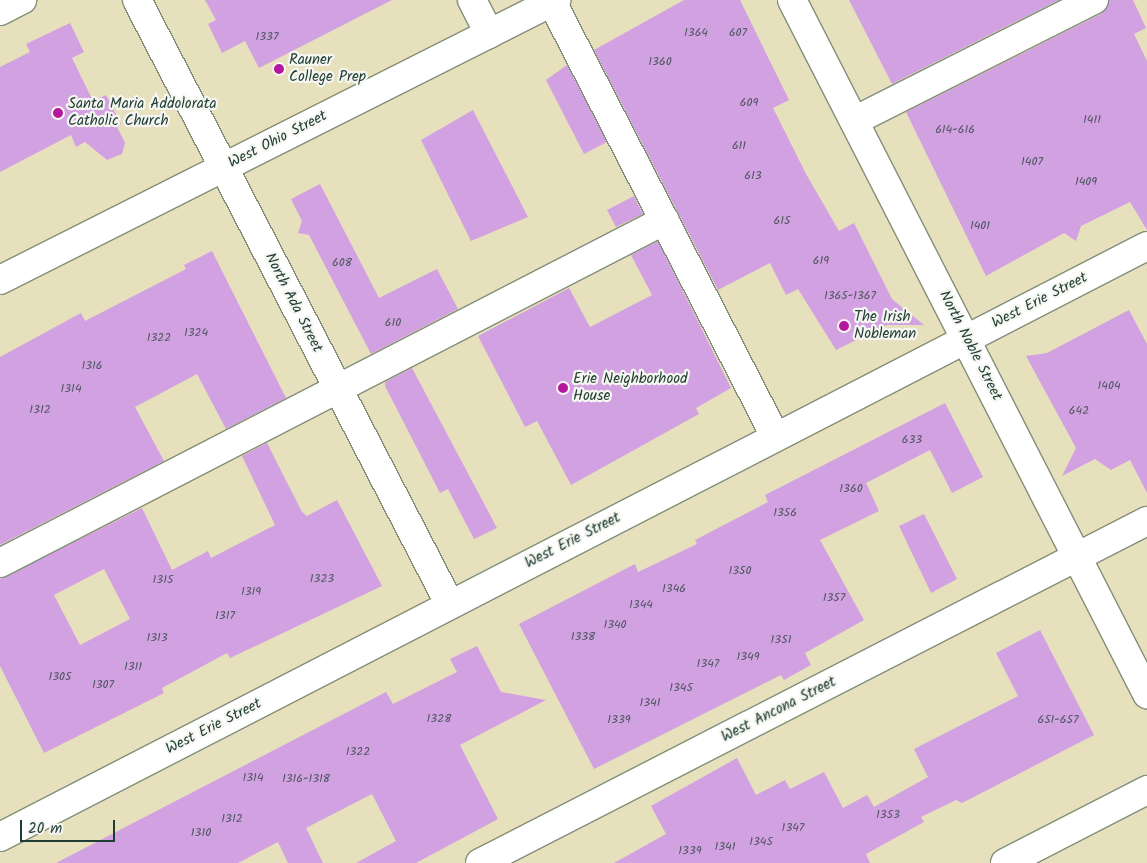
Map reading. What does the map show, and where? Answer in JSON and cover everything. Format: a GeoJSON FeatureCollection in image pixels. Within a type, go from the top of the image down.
{"type":"FeatureCollection","features":[{"type":"Feature","properties":{"kind":"street"},"geometry":{"type":"LineString","coordinates":[[0,11],[22,0]]}},
{"type":"Feature","properties":{"kind":"street","name":"North Ada Street"},"geometry":{"type":"LineString","coordinates":[[137,0],[450,605]]}},
{"type":"Feature","properties":{"kind":"street"},"geometry":{"type":"LineString","coordinates":[[472,0],[489,34]]}},
{"type":"Feature","properties":{"kind":"street","name":"North Noble Street"},"geometry":{"type":"LineString","coordinates":[[792,0],[1147,694]]}},
{"type":"Feature","properties":{"kind":"street"},"geometry":{"type":"LineString","coordinates":[[854,121],[1094,0]]}},
{"type":"Feature","properties":{"kind":"street"},"geometry":{"type":"LineString","coordinates":[[554,1],[776,437]]}},
{"type":"Feature","properties":{"kind":"street","name":"West Ohio Street"},"geometry":{"type":"LineString","coordinates":[[0,280],[554,1]]}},
{"type":"Feature","properties":{"kind":"street"},"geometry":{"type":"LineString","coordinates":[[0,563],[339,391],[665,220]]}},
{"type":"Feature","properties":{"kind":"street","name":"West Erie Street"},"geometry":{"type":"LineString","coordinates":[[0,838],[1147,246]]}},
{"type":"Feature","properties":{"kind":"street","name":"West Ancona Street"},"geometry":{"type":"LineString","coordinates":[[480,863],[1147,521]]}},
{"type":"Feature","properties":{"kind":"street"},"geometry":{"type":"LineString","coordinates":[[1005,863],[1147,790]]}},
{"type":"Feature","properties":{"kind":"building"},"geometry":{"type":"Polygon","coordinates":[[[205,0],[392,0],[259,68],[245,41],[222,53],[208,24],[216,20],[205,0]]]}},
{"type":"Feature","properties":{"kind":"building"},"geometry":{"type":"Polygon","coordinates":[[[684,0],[740,0],[789,100],[773,108],[806,174],[839,231],[854,223],[892,299],[924,325],[887,325],[836,350],[798,289],[786,295],[770,263],[718,290],[594,50],[684,0]]]}},
{"type":"Feature","properties":{"kind":"building"},"geometry":{"type":"Polygon","coordinates":[[[849,0],[1059,0],[892,84],[849,0]]]}},
{"type":"Feature","properties":{"kind":"building"},"geometry":{"type":"Polygon","coordinates":[[[1109,0],[1133,0],[1146,28],[1134,34],[1147,61],[1147,230],[1130,202],[1081,226],[1076,241],[1064,233],[986,276],[906,112],[1101,14],[1109,0]]]}},
{"type":"Feature","properties":{"kind":"building","name":"Santa Maria Addolorata Catholic Church"},"geometry":{"type":"Polygon","coordinates":[[[70,23],[84,52],[72,58],[93,101],[106,95],[121,124],[117,127],[125,143],[122,154],[107,160],[85,142],[76,147],[71,135],[0,172],[0,67],[30,52],[26,44],[70,23]]]}},
{"type":"Feature","properties":{"kind":"building"},"geometry":{"type":"Polygon","coordinates":[[[567,65],[607,142],[584,154],[546,80],[567,65]]]}},
{"type":"Feature","properties":{"kind":"building"},"geometry":{"type":"Polygon","coordinates":[[[473,110],[528,217],[471,241],[421,140],[473,110]]]}},
{"type":"Feature","properties":{"kind":"building"},"geometry":{"type":"Polygon","coordinates":[[[320,184],[379,298],[437,269],[458,309],[371,354],[309,235],[298,233],[302,221],[291,199],[320,184]]]}},
{"type":"Feature","properties":{"kind":"building"},"geometry":{"type":"Polygon","coordinates":[[[634,196],[643,214],[616,227],[607,210],[634,196]]]}},
{"type":"Feature","properties":{"kind":"building","name":"Erie Neighborhood House"},"geometry":{"type":"Polygon","coordinates":[[[658,241],[731,388],[696,408],[699,414],[571,485],[537,421],[525,427],[478,336],[569,288],[590,327],[652,295],[631,255],[658,241]]]}},
{"type":"Feature","properties":{"kind":"building"},"geometry":{"type":"Polygon","coordinates":[[[212,251],[286,398],[226,429],[197,374],[135,407],[164,461],[0,545],[0,357],[81,313],[85,321],[186,269],[184,265],[212,251]]]}},
{"type":"Feature","properties":{"kind":"building"},"geometry":{"type":"Polygon","coordinates":[[[1129,310],[1147,344],[1147,493],[1130,460],[1111,470],[1095,459],[1062,476],[1076,448],[1026,356],[1047,353],[1129,310]]]}},
{"type":"Feature","properties":{"kind":"building"},"geometry":{"type":"Polygon","coordinates":[[[412,368],[497,528],[474,539],[448,489],[440,493],[385,386],[385,382],[412,368]]]}},
{"type":"Feature","properties":{"kind":"building"},"geometry":{"type":"Polygon","coordinates":[[[945,403],[983,477],[952,493],[930,450],[866,483],[879,511],[820,540],[864,620],[805,653],[811,665],[784,680],[781,675],[594,769],[519,624],[635,564],[638,572],[697,544],[695,540],[768,502],[765,495],[945,403]]]}},
{"type":"Feature","properties":{"kind":"building"},"geometry":{"type":"Polygon","coordinates":[[[267,443],[302,512],[307,516],[337,500],[382,586],[230,658],[227,653],[162,688],[164,693],[44,753],[0,666],[0,579],[142,508],[172,570],[208,551],[211,558],[275,525],[242,456],[267,443]],[[104,569],[54,595],[80,645],[130,619],[104,569]]]}},
{"type":"Feature","properties":{"kind":"building"},"geometry":{"type":"Polygon","coordinates":[[[924,514],[957,579],[931,593],[899,526],[924,514]]]}},
{"type":"Feature","properties":{"kind":"building"},"geometry":{"type":"Polygon","coordinates":[[[1040,630],[1094,735],[962,803],[956,800],[921,817],[924,822],[866,854],[870,863],[614,863],[666,834],[651,806],[737,758],[756,795],[785,780],[790,789],[824,772],[843,808],[867,795],[874,807],[928,777],[914,749],[1018,696],[996,653],[1040,630]]]}},
{"type":"Feature","properties":{"kind":"building"},"geometry":{"type":"Polygon","coordinates":[[[477,646],[501,692],[546,700],[460,745],[498,819],[416,863],[356,863],[396,841],[372,794],[306,828],[323,863],[288,863],[278,842],[238,863],[56,863],[386,692],[393,704],[457,672],[450,659],[477,646]]]}},
{"type":"Feature","properties":{"kind":"place","name":"Rauner College Prep"},"geometry":{"type":"Point","coordinates":[279,69]}},
{"type":"Feature","properties":{"kind":"place","name":"Santa Maria Addolorata Catholic Church"},"geometry":{"type":"Point","coordinates":[58,113]}},
{"type":"Feature","properties":{"kind":"place","name":"The Irish Nobleman"},"geometry":{"type":"Point","coordinates":[844,326]}},
{"type":"Feature","properties":{"kind":"place","name":"Erie Neighborhood House"},"geometry":{"type":"Point","coordinates":[563,388]}}]}
